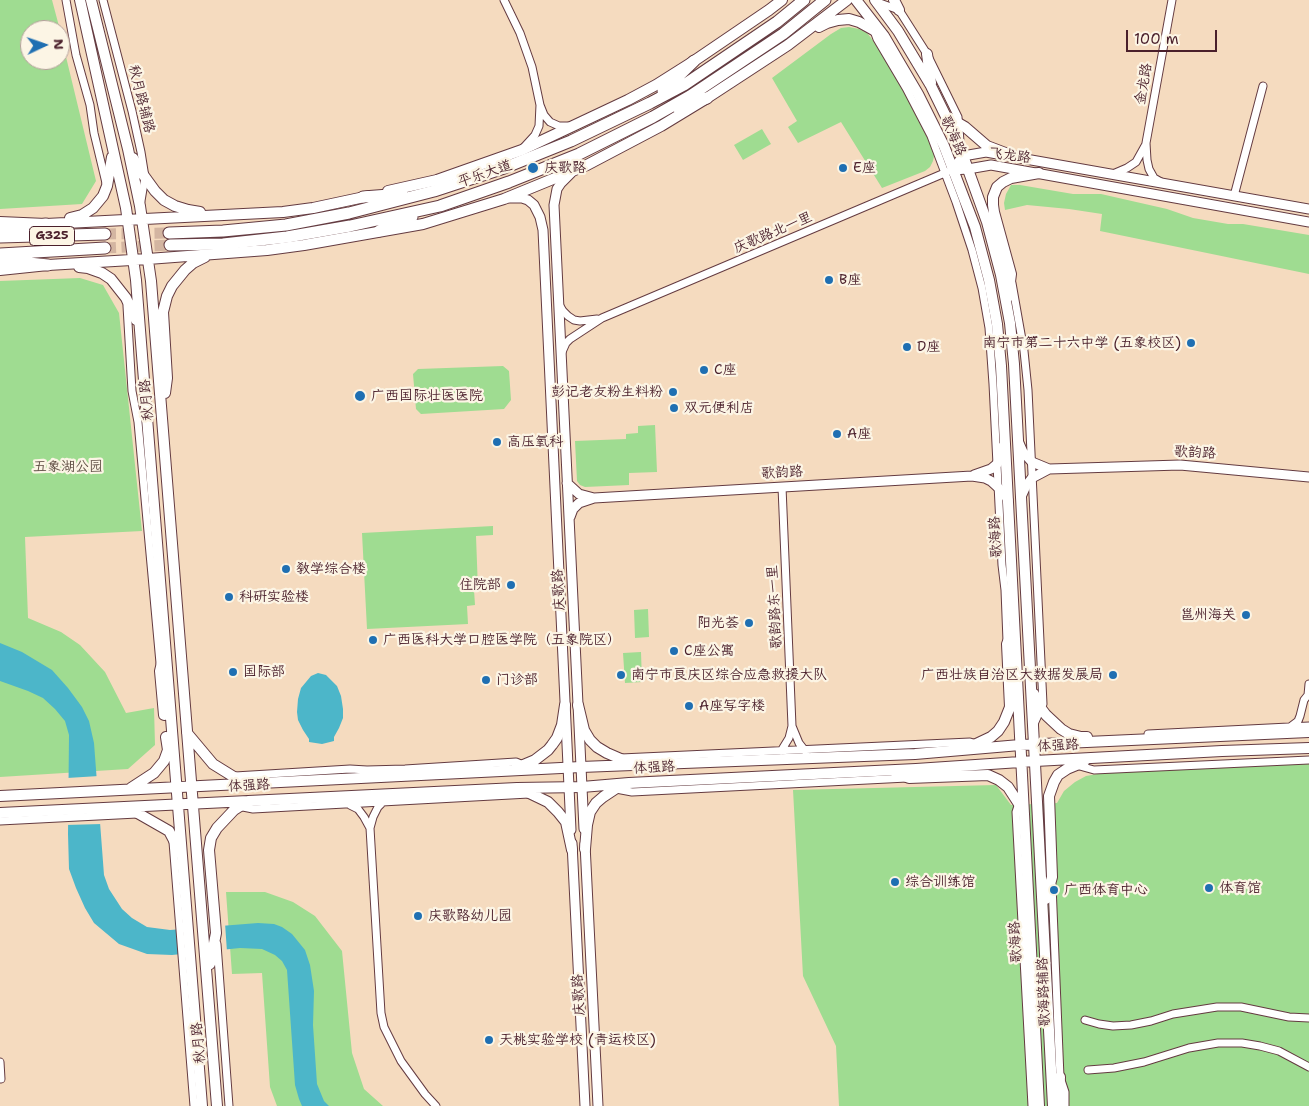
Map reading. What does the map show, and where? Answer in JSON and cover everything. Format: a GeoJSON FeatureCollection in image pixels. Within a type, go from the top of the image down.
{"type":"FeatureCollection","features":[{"type":"Feature","properties":{"kind":"highway","name":"平乐大道"},"geometry":{"type":"LineString","coordinates":[[169,233],[223,231],[286,225],[349,213],[434,191],[504,168],[650,104],[684,85],[777,22],[804,0]]}},
{"type":"Feature","properties":{"kind":"highway","name":"平乐大道"},"geometry":{"type":"LineString","coordinates":[[170,245],[223,244],[287,238],[440,206],[509,182],[579,154],[690,96],[783,34],[825,0]]}},
{"type":"Feature","properties":{"kind":"highway"},"geometry":{"type":"LineString","coordinates":[[650,104],[694,62]]}},
{"type":"Feature","properties":{"kind":"highway"},"geometry":{"type":"LineString","coordinates":[[653,117],[707,98]]}},
{"type":"Feature","properties":{"kind":"highway"},"geometry":{"type":"LineString","coordinates":[[363,197],[434,191]]}},
{"type":"Feature","properties":{"kind":"highway"},"geometry":{"type":"LineString","coordinates":[[379,231],[440,206]]}},
{"type":"Feature","properties":{"kind":"highway"},"geometry":{"type":"LineString","coordinates":[[0,231],[46,224]]}},
{"type":"Feature","properties":{"kind":"highway","name":"G325"},"geometry":{"type":"LineString","coordinates":[[0,237],[105,234]]}},
{"type":"Feature","properties":{"kind":"highway"},"geometry":{"type":"LineString","coordinates":[[0,254],[105,248]]}},
{"type":"Feature","properties":{"kind":"highway"},"geometry":{"type":"LineString","coordinates":[[0,260],[48,265]]}},
{"type":"Feature","properties":{"kind":"main road","name":"秋月路"},"geometry":{"type":"LineString","coordinates":[[80,0],[113,149],[133,260],[183,860],[181,892],[188,980],[202,1106]]}},
{"type":"Feature","properties":{"kind":"main road","name":"秋月路"},"geometry":{"type":"LineString","coordinates":[[91,0],[128,149],[140,206],[151,281],[217,1106]]}},
{"type":"Feature","properties":{"kind":"main road"},"geometry":{"type":"LineString","coordinates":[[95,17],[96,0]]}},
{"type":"Feature","properties":{"kind":"main road"},"geometry":{"type":"LineString","coordinates":[[769,10],[776,0]]}},
{"type":"Feature","properties":{"kind":"main road"},"geometry":{"type":"LineString","coordinates":[[0,222],[46,224],[283,212],[313,208],[437,180],[520,150],[656,85],[694,62],[782,0]]}},
{"type":"Feature","properties":{"kind":"main road"},"geometry":{"type":"LineString","coordinates":[[788,45],[846,0]]}},
{"type":"Feature","properties":{"kind":"main road","name":"歌海路"},"geometry":{"type":"LineString","coordinates":[[856,0],[884,36],[918,94],[944,146],[949,171],[975,227],[989,280],[997,324],[1005,440],[1039,1106]]}},
{"type":"Feature","properties":{"kind":"main road"},"geometry":{"type":"LineString","coordinates":[[894,0],[899,10]]}},
{"type":"Feature","properties":{"kind":"main road","name":"歌海路"},"geometry":{"type":"LineString","coordinates":[[876,1],[898,31],[931,86],[962,152],[987,222],[1001,275],[1010,323],[1014,364],[1054,1106]]}},
{"type":"Feature","properties":{"kind":"main road"},"geometry":{"type":"LineString","coordinates":[[0,270],[304,246],[422,224],[504,199],[587,165],[661,126],[788,45],[827,23],[849,19],[884,36]]}},
{"type":"Feature","properties":{"kind":"main road"},"geometry":{"type":"LineString","coordinates":[[927,54],[931,86]]}},
{"type":"Feature","properties":{"kind":"main road"},"geometry":{"type":"LineString","coordinates":[[946,116],[964,127],[986,146],[1016,157]]}},
{"type":"Feature","properties":{"kind":"main road"},"geometry":{"type":"LineString","coordinates":[[46,224],[82,215],[98,203],[107,186],[113,149]]}},
{"type":"Feature","properties":{"kind":"main road"},"geometry":{"type":"LineString","coordinates":[[128,149],[139,169],[164,200],[188,210],[225,216]]}},
{"type":"Feature","properties":{"kind":"main road"},"geometry":{"type":"LineString","coordinates":[[1006,305],[1011,274],[994,212],[993,198],[1002,182],[1011,178],[1039,173]]}},
{"type":"Feature","properties":{"kind":"main road"},"geometry":{"type":"LineString","coordinates":[[162,411],[167,378],[164,312],[167,296],[172,286],[185,270],[193,263],[209,255]]}},
{"type":"Feature","properties":{"kind":"main road"},"geometry":{"type":"LineString","coordinates":[[48,265],[88,268],[102,273],[111,279],[126,298],[140,328]]}},
{"type":"Feature","properties":{"kind":"main road"},"geometry":{"type":"LineString","coordinates":[[959,750],[991,737],[1004,722],[1010,707],[1007,644],[1014,626]]}},
{"type":"Feature","properties":{"kind":"main road"},"geometry":{"type":"LineString","coordinates":[[165,633],[179,632]]}},
{"type":"Feature","properties":{"kind":"main road"},"geometry":{"type":"LineString","coordinates":[[126,790],[154,773],[164,761],[168,750],[160,671],[166,644]]}},
{"type":"Feature","properties":{"kind":"main road"},"geometry":{"type":"LineString","coordinates":[[1031,681],[1035,698],[1041,708],[1054,723],[1069,734],[1082,737],[1148,734],[1168,738]]}},
{"type":"Feature","properties":{"kind":"main road"},"geometry":{"type":"LineString","coordinates":[[578,704],[584,730],[590,740],[597,747],[616,758],[636,765]]}},
{"type":"Feature","properties":{"kind":"main road"},"geometry":{"type":"LineString","coordinates":[[509,771],[535,760],[548,750],[557,738],[562,725],[565,705]]}},
{"type":"Feature","properties":{"kind":"main road","name":"体强路"},"geometry":{"type":"LineString","coordinates":[[0,796],[581,767],[915,754],[1034,744],[1309,732]]}},
{"type":"Feature","properties":{"kind":"main road"},"geometry":{"type":"LineString","coordinates":[[187,733],[213,764],[232,776],[250,783]]}},
{"type":"Feature","properties":{"kind":"main road","name":"体强路"},"geometry":{"type":"LineString","coordinates":[[1,820],[29,811],[126,810],[193,803],[244,803],[518,788],[582,787],[1035,761],[1309,748]]}},
{"type":"Feature","properties":{"kind":"main road"},"geometry":{"type":"LineString","coordinates":[[1043,907],[1052,877],[1049,796],[1058,775],[1075,765],[1094,758]]}},
{"type":"Feature","properties":{"kind":"main road"},"geometry":{"type":"LineString","coordinates":[[892,770],[909,778],[988,775],[999,780],[1008,788],[1019,804],[1024,824]]}},
{"type":"Feature","properties":{"kind":"main road"},"geometry":{"type":"LineString","coordinates":[[585,849],[590,812],[596,803],[615,789],[629,783]]}},
{"type":"Feature","properties":{"kind":"main road"},"geometry":{"type":"LineString","coordinates":[[518,788],[548,802],[558,812],[566,822],[572,850]]}},
{"type":"Feature","properties":{"kind":"main road"},"geometry":{"type":"LineString","coordinates":[[207,977],[216,933],[209,850],[211,838],[217,828],[234,810],[244,803]]}},
{"type":"Feature","properties":{"kind":"main road"},"geometry":{"type":"LineString","coordinates":[[126,810],[140,814],[169,831],[183,860]]}},
{"type":"Feature","properties":{"kind":"main road"},"geometry":{"type":"LineString","coordinates":[[1058,1106],[1060,1078]]}},
{"type":"Feature","properties":{"kind":"street"},"geometry":{"type":"LineString","coordinates":[[66,0],[76,55],[90,105],[94,133],[107,186]]}},
{"type":"Feature","properties":{"kind":"street","name":"秋月路辅路"},"geometry":{"type":"LineString","coordinates":[[103,0],[132,111],[145,177],[140,206]]}},
{"type":"Feature","properties":{"kind":"street"},"geometry":{"type":"LineString","coordinates":[[504,0],[520,33],[532,67],[540,105],[544,114],[550,122],[559,126],[576,124]]}},
{"type":"Feature","properties":{"kind":"street","name":"金龙路"},"geometry":{"type":"LineString","coordinates":[[1161,183],[1154,178],[1149,169],[1146,143],[1172,0]]}},
{"type":"Feature","properties":{"kind":"street"},"geometry":{"type":"LineString","coordinates":[[876,1],[899,10],[927,54],[958,117],[962,152],[949,171]]}},
{"type":"Feature","properties":{"kind":"street"},"geometry":{"type":"LineString","coordinates":[[868,16],[877,39],[906,88],[949,171],[983,296],[989,328],[994,384],[1007,644]]}},
{"type":"Feature","properties":{"kind":"street"},"geometry":{"type":"LineString","coordinates":[[1234,196],[1263,86]]}},
{"type":"Feature","properties":{"kind":"street"},"geometry":{"type":"LineString","coordinates":[[520,150],[536,135],[539,126],[540,105]]}},
{"type":"Feature","properties":{"kind":"street","name":"金龙路"},"geometry":{"type":"LineString","coordinates":[[1113,174],[1136,162],[1146,143]]}},
{"type":"Feature","properties":{"kind":"street","name":"飞龙路"},"geometry":{"type":"LineString","coordinates":[[962,152],[986,152],[1309,209]]}},
{"type":"Feature","properties":{"kind":"street","name":"飞龙路"},"geometry":{"type":"LineString","coordinates":[[949,171],[991,165],[1309,222]]}},
{"type":"Feature","properties":{"kind":"street","name":"庆歌路"},"geometry":{"type":"LineString","coordinates":[[574,170],[557,189],[554,205],[598,1106]]}},
{"type":"Feature","properties":{"kind":"street","name":"庆歌路北一里"},"geometry":{"type":"LineString","coordinates":[[559,304],[563,312],[574,320],[588,321],[602,318],[949,171]]}},
{"type":"Feature","properties":{"kind":"street","name":"庆歌路"},"geometry":{"type":"LineString","coordinates":[[504,199],[516,197],[528,200],[538,210],[542,230],[585,1106]]}},
{"type":"Feature","properties":{"kind":"street"},"geometry":{"type":"LineString","coordinates":[[542,230],[555,229]]}},
{"type":"Feature","properties":{"kind":"street"},"geometry":{"type":"LineString","coordinates":[[1011,274],[1024,351],[1032,462],[1043,704],[1033,727]]}},
{"type":"Feature","properties":{"kind":"street"},"geometry":{"type":"LineString","coordinates":[[126,298],[132,391],[138,422],[160,671]]}},
{"type":"Feature","properties":{"kind":"street","name":"庆歌路北一里"},"geometry":{"type":"LineString","coordinates":[[561,356],[566,343],[570,339],[602,318]]}},
{"type":"Feature","properties":{"kind":"street"},"geometry":{"type":"LineString","coordinates":[[1018,439],[1023,452],[1032,462],[1049,469]]}},
{"type":"Feature","properties":{"kind":"street"},"geometry":{"type":"LineString","coordinates":[[997,464],[1005,440]]}},
{"type":"Feature","properties":{"kind":"street","name":"歌韵路"},"geometry":{"type":"LineString","coordinates":[[972,476],[984,472],[997,464]]}},
{"type":"Feature","properties":{"kind":"street","name":"歌韵路"},"geometry":{"type":"LineString","coordinates":[[1049,469],[1180,465],[1309,477]]}},
{"type":"Feature","properties":{"kind":"street"},"geometry":{"type":"LineString","coordinates":[[1020,498],[1032,478],[1049,469]]}},
{"type":"Feature","properties":{"kind":"street","name":"歌韵路"},"geometry":{"type":"LineString","coordinates":[[569,522],[571,512],[579,503],[594,498],[972,476],[985,478],[998,488],[1008,500]]}},
{"type":"Feature","properties":{"kind":"street","name":"歌韵路"},"geometry":{"type":"LineString","coordinates":[[567,483],[579,494],[594,498]]}},
{"type":"Feature","properties":{"kind":"street","name":"歌韵路东一里"},"geometry":{"type":"LineString","coordinates":[[774,760],[789,738],[792,726],[782,487]]}},
{"type":"Feature","properties":{"kind":"street"},"geometry":{"type":"LineString","coordinates":[[563,666],[576,666]]}},
{"type":"Feature","properties":{"kind":"street"},"geometry":{"type":"LineString","coordinates":[[1280,734],[1298,721],[1304,700],[1308,698],[1309,684]]}},
{"type":"Feature","properties":{"kind":"street","name":"歌韵路东一里"},"geometry":{"type":"LineString","coordinates":[[792,726],[804,750],[813,758]]}},
{"type":"Feature","properties":{"kind":"street"},"geometry":{"type":"LineString","coordinates":[[1148,734],[1309,726]]}},
{"type":"Feature","properties":{"kind":"street"},"geometry":{"type":"LineString","coordinates":[[616,758],[970,742],[992,747]]}},
{"type":"Feature","properties":{"kind":"street"},"geometry":{"type":"LineString","coordinates":[[1056,760],[1094,770],[1309,760]]}},
{"type":"Feature","properties":{"kind":"street"},"geometry":{"type":"LineString","coordinates":[[232,776],[350,769],[405,769],[516,762],[538,769]]}},
{"type":"Feature","properties":{"kind":"street"},"geometry":{"type":"LineString","coordinates":[[600,786],[632,792],[909,778]]}},
{"type":"Feature","properties":{"kind":"street"},"geometry":{"type":"LineString","coordinates":[[1023,793],[1016,812],[1032,1106]]}},
{"type":"Feature","properties":{"kind":"street"},"geometry":{"type":"LineString","coordinates":[[244,803],[253,809],[531,794]]}},
{"type":"Feature","properties":{"kind":"street"},"geometry":{"type":"LineString","coordinates":[[383,802],[373,816],[370,828],[381,1013],[384,1027],[401,1061],[436,1106]]}},
{"type":"Feature","properties":{"kind":"street"},"geometry":{"type":"LineString","coordinates":[[350,804],[358,808],[370,828]]}},
{"type":"Feature","properties":{"kind":"street"},"geometry":{"type":"LineString","coordinates":[[1,820],[47,818],[126,810]]}},
{"type":"Feature","properties":{"kind":"street"},"geometry":{"type":"LineString","coordinates":[[173,837],[181,892]]}},
{"type":"Feature","properties":{"kind":"street","name":"歌海路辅路"},"geometry":{"type":"LineString","coordinates":[[1052,877],[1060,1078],[1065,1092],[1066,1106]]}},
{"type":"Feature","properties":{"kind":"street"},"geometry":{"type":"LineString","coordinates":[[216,933],[229,1106]]}},
{"type":"Feature","properties":{"kind":"street"},"geometry":{"type":"LineString","coordinates":[[188,980],[194,1106]]}},
{"type":"Feature","properties":{"kind":"street"},"geometry":{"type":"LineString","coordinates":[[1085,1020],[1113,1026],[1131,1025],[1193,1010],[1217,1007],[1241,1007],[1309,1018]]}},
{"type":"Feature","properties":{"kind":"street"},"geometry":{"type":"LineString","coordinates":[[1088,1070],[1114,1068],[1144,1062],[1189,1048],[1218,1043],[1242,1043],[1260,1046],[1279,1052],[1309,1067]]}},
{"type":"Feature","properties":{"kind":"street"},"geometry":{"type":"LineString","coordinates":[[0,1062],[1,1079]]}},
{"type":"Feature","properties":{"kind":"green space"},"geometry":{"type":"Polygon","coordinates":[[[0,0],[52,0],[57,20],[20,20],[20,70],[69,70],[96,181],[82,204],[0,209],[0,0]]]}},
{"type":"Feature","properties":{"kind":"green space"},"geometry":{"type":"Polygon","coordinates":[[[849,27],[867,33],[872,39],[902,86],[933,149],[933,161],[925,171],[882,188],[841,122],[798,143],[788,127],[797,121],[772,78],[831,34],[841,28],[849,27]]]}},
{"type":"Feature","properties":{"kind":"green space"},"geometry":{"type":"Polygon","coordinates":[[[762,129],[771,144],[743,160],[734,145],[762,129]]]}},
{"type":"Feature","properties":{"kind":"green space"},"geometry":{"type":"Polygon","coordinates":[[[1011,185],[1073,194],[1101,194],[1167,209],[1193,218],[1309,235],[1309,274],[1100,231],[1102,214],[1027,205],[1005,210],[1006,194],[1011,185]]]}},
{"type":"Feature","properties":{"kind":"green space","name":"五象湖公园"},"geometry":{"type":"Polygon","coordinates":[[[80,278],[103,285],[119,313],[142,531],[25,537],[28,618],[61,632],[80,645],[105,672],[126,713],[154,708],[155,745],[128,769],[0,777],[0,281],[80,278]]]}},
{"type":"Feature","properties":{"kind":"green space"},"geometry":{"type":"Polygon","coordinates":[[[503,366],[509,371],[511,400],[504,409],[421,414],[416,409],[413,374],[418,369],[503,366]]]}},
{"type":"Feature","properties":{"kind":"green space"},"geometry":{"type":"Polygon","coordinates":[[[655,425],[657,472],[629,473],[629,485],[585,487],[580,485],[577,481],[575,441],[626,439],[626,434],[638,433],[638,426],[655,425]]]}},
{"type":"Feature","properties":{"kind":"green space"},"geometry":{"type":"Polygon","coordinates":[[[493,526],[493,535],[476,536],[478,590],[474,590],[475,605],[467,606],[468,624],[367,629],[362,533],[493,526]]]}},
{"type":"Feature","properties":{"kind":"green space"},"geometry":{"type":"Polygon","coordinates":[[[648,609],[649,637],[635,638],[634,610],[648,609]]]}},
{"type":"Feature","properties":{"kind":"green space"},"geometry":{"type":"Polygon","coordinates":[[[641,652],[642,682],[625,683],[623,653],[641,652]]]}},
{"type":"Feature","properties":{"kind":"green space","name":"广西体育中心"},"geometry":{"type":"Polygon","coordinates":[[[1309,762],[1309,1106],[839,1106],[836,1046],[803,976],[793,790],[996,785],[1011,805],[1057,803],[1064,791],[1075,782],[1086,776],[1103,773],[1309,762]]]}},
{"type":"Feature","properties":{"kind":"green space"},"geometry":{"type":"Polygon","coordinates":[[[226,892],[265,892],[293,902],[315,916],[342,951],[352,1053],[364,1089],[383,1106],[277,1106],[270,1087],[262,973],[232,974],[226,892]]]}},
{"type":"Feature","properties":{"kind":"water"},"geometry":{"type":"Polygon","coordinates":[[[0,643],[22,652],[52,670],[82,707],[89,721],[94,743],[104,875],[109,889],[122,909],[147,927],[170,930],[258,923],[274,924],[292,934],[305,950],[310,965],[314,991],[313,1025],[317,1084],[324,1101],[329,1106],[302,1106],[299,1099],[295,1085],[287,970],[282,961],[275,955],[262,949],[240,948],[172,955],[147,954],[119,944],[94,923],[85,908],[69,869],[69,735],[65,721],[43,698],[0,681],[0,643]]]}},
{"type":"Feature","properties":{"kind":"water"},"geometry":{"type":"Polygon","coordinates":[[[318,673],[326,675],[337,686],[343,709],[343,718],[334,741],[322,744],[309,742],[298,720],[297,712],[301,688],[311,676],[318,673]]]}},
{"type":"Feature","properties":{"kind":"pier"},"geometry":{"type":"Polygon","coordinates":[[[99,776],[102,824],[65,825],[67,778],[99,776]]]}},
{"type":"Feature","properties":{"kind":"pier"},"geometry":{"type":"Polygon","coordinates":[[[225,923],[227,952],[179,957],[176,927],[225,923]]]}},
{"type":"Feature","properties":{"kind":"tunnel"},"geometry":{"type":"LineString","coordinates":[[105,234],[169,233]]}},
{"type":"Feature","properties":{"kind":"tunnel"},"geometry":{"type":"LineString","coordinates":[[105,248],[170,245]]}},
{"type":"Feature","properties":{"kind":"place","name":"庆歌路"},"geometry":{"type":"Point","coordinates":[533,168]}},
{"type":"Feature","properties":{"kind":"place","name":"E座"},"geometry":{"type":"Point","coordinates":[843,168]}},
{"type":"Feature","properties":{"kind":"place","name":"B座"},"geometry":{"type":"Point","coordinates":[829,280]}},
{"type":"Feature","properties":{"kind":"place","name":"南宁市第二十六中学 (五象校区)"},"geometry":{"type":"Point","coordinates":[1191,343]}},
{"type":"Feature","properties":{"kind":"place","name":"D座"},"geometry":{"type":"Point","coordinates":[907,347]}},
{"type":"Feature","properties":{"kind":"place","name":"C座"},"geometry":{"type":"Point","coordinates":[704,370]}},
{"type":"Feature","properties":{"kind":"place","name":"彭记老友粉生料粉"},"geometry":{"type":"Point","coordinates":[673,392]}},
{"type":"Feature","properties":{"kind":"place","name":"广西国际壮医医院"},"geometry":{"type":"Point","coordinates":[360,396]}},
{"type":"Feature","properties":{"kind":"place","name":"双元便利店"},"geometry":{"type":"Point","coordinates":[674,408]}},
{"type":"Feature","properties":{"kind":"place","name":"A座"},"geometry":{"type":"Point","coordinates":[837,434]}},
{"type":"Feature","properties":{"kind":"place","name":"高压氧科"},"geometry":{"type":"Point","coordinates":[497,442]}},
{"type":"Feature","properties":{"kind":"place","name":"教学综合楼"},"geometry":{"type":"Point","coordinates":[286,569]}},
{"type":"Feature","properties":{"kind":"place","name":"住院部"},"geometry":{"type":"Point","coordinates":[511,585]}},
{"type":"Feature","properties":{"kind":"place","name":"科研实验楼"},"geometry":{"type":"Point","coordinates":[229,597]}},
{"type":"Feature","properties":{"kind":"place","name":"邕州海关"},"geometry":{"type":"Point","coordinates":[1246,615]}},
{"type":"Feature","properties":{"kind":"place","name":"阳光荟"},"geometry":{"type":"Point","coordinates":[749,623]}},
{"type":"Feature","properties":{"kind":"place","name":"广西医科大学口腔医学院（五象院区）"},"geometry":{"type":"Point","coordinates":[373,640]}},
{"type":"Feature","properties":{"kind":"place","name":"C座公寓"},"geometry":{"type":"Point","coordinates":[674,651]}},
{"type":"Feature","properties":{"kind":"place","name":"国际部"},"geometry":{"type":"Point","coordinates":[233,672]}},
{"type":"Feature","properties":{"kind":"place","name":"南宁市良庆区综合应急救援大队"},"geometry":{"type":"Point","coordinates":[621,675]}},
{"type":"Feature","properties":{"kind":"place","name":"广西壮族自治区大数据发展局"},"geometry":{"type":"Point","coordinates":[1113,675]}},
{"type":"Feature","properties":{"kind":"place","name":"门诊部"},"geometry":{"type":"Point","coordinates":[486,680]}},
{"type":"Feature","properties":{"kind":"place","name":"A座写字楼"},"geometry":{"type":"Point","coordinates":[689,706]}},
{"type":"Feature","properties":{"kind":"place","name":"综合训练馆"},"geometry":{"type":"Point","coordinates":[895,882]}},
{"type":"Feature","properties":{"kind":"place","name":"体育馆"},"geometry":{"type":"Point","coordinates":[1209,888]}},
{"type":"Feature","properties":{"kind":"place","name":"广西体育中心"},"geometry":{"type":"Point","coordinates":[1054,890]}},
{"type":"Feature","properties":{"kind":"place","name":"庆歌路幼儿园"},"geometry":{"type":"Point","coordinates":[418,916]}},
{"type":"Feature","properties":{"kind":"place","name":"天桃实验学校 (青运校区)"},"geometry":{"type":"Point","coordinates":[489,1040]}}]}
